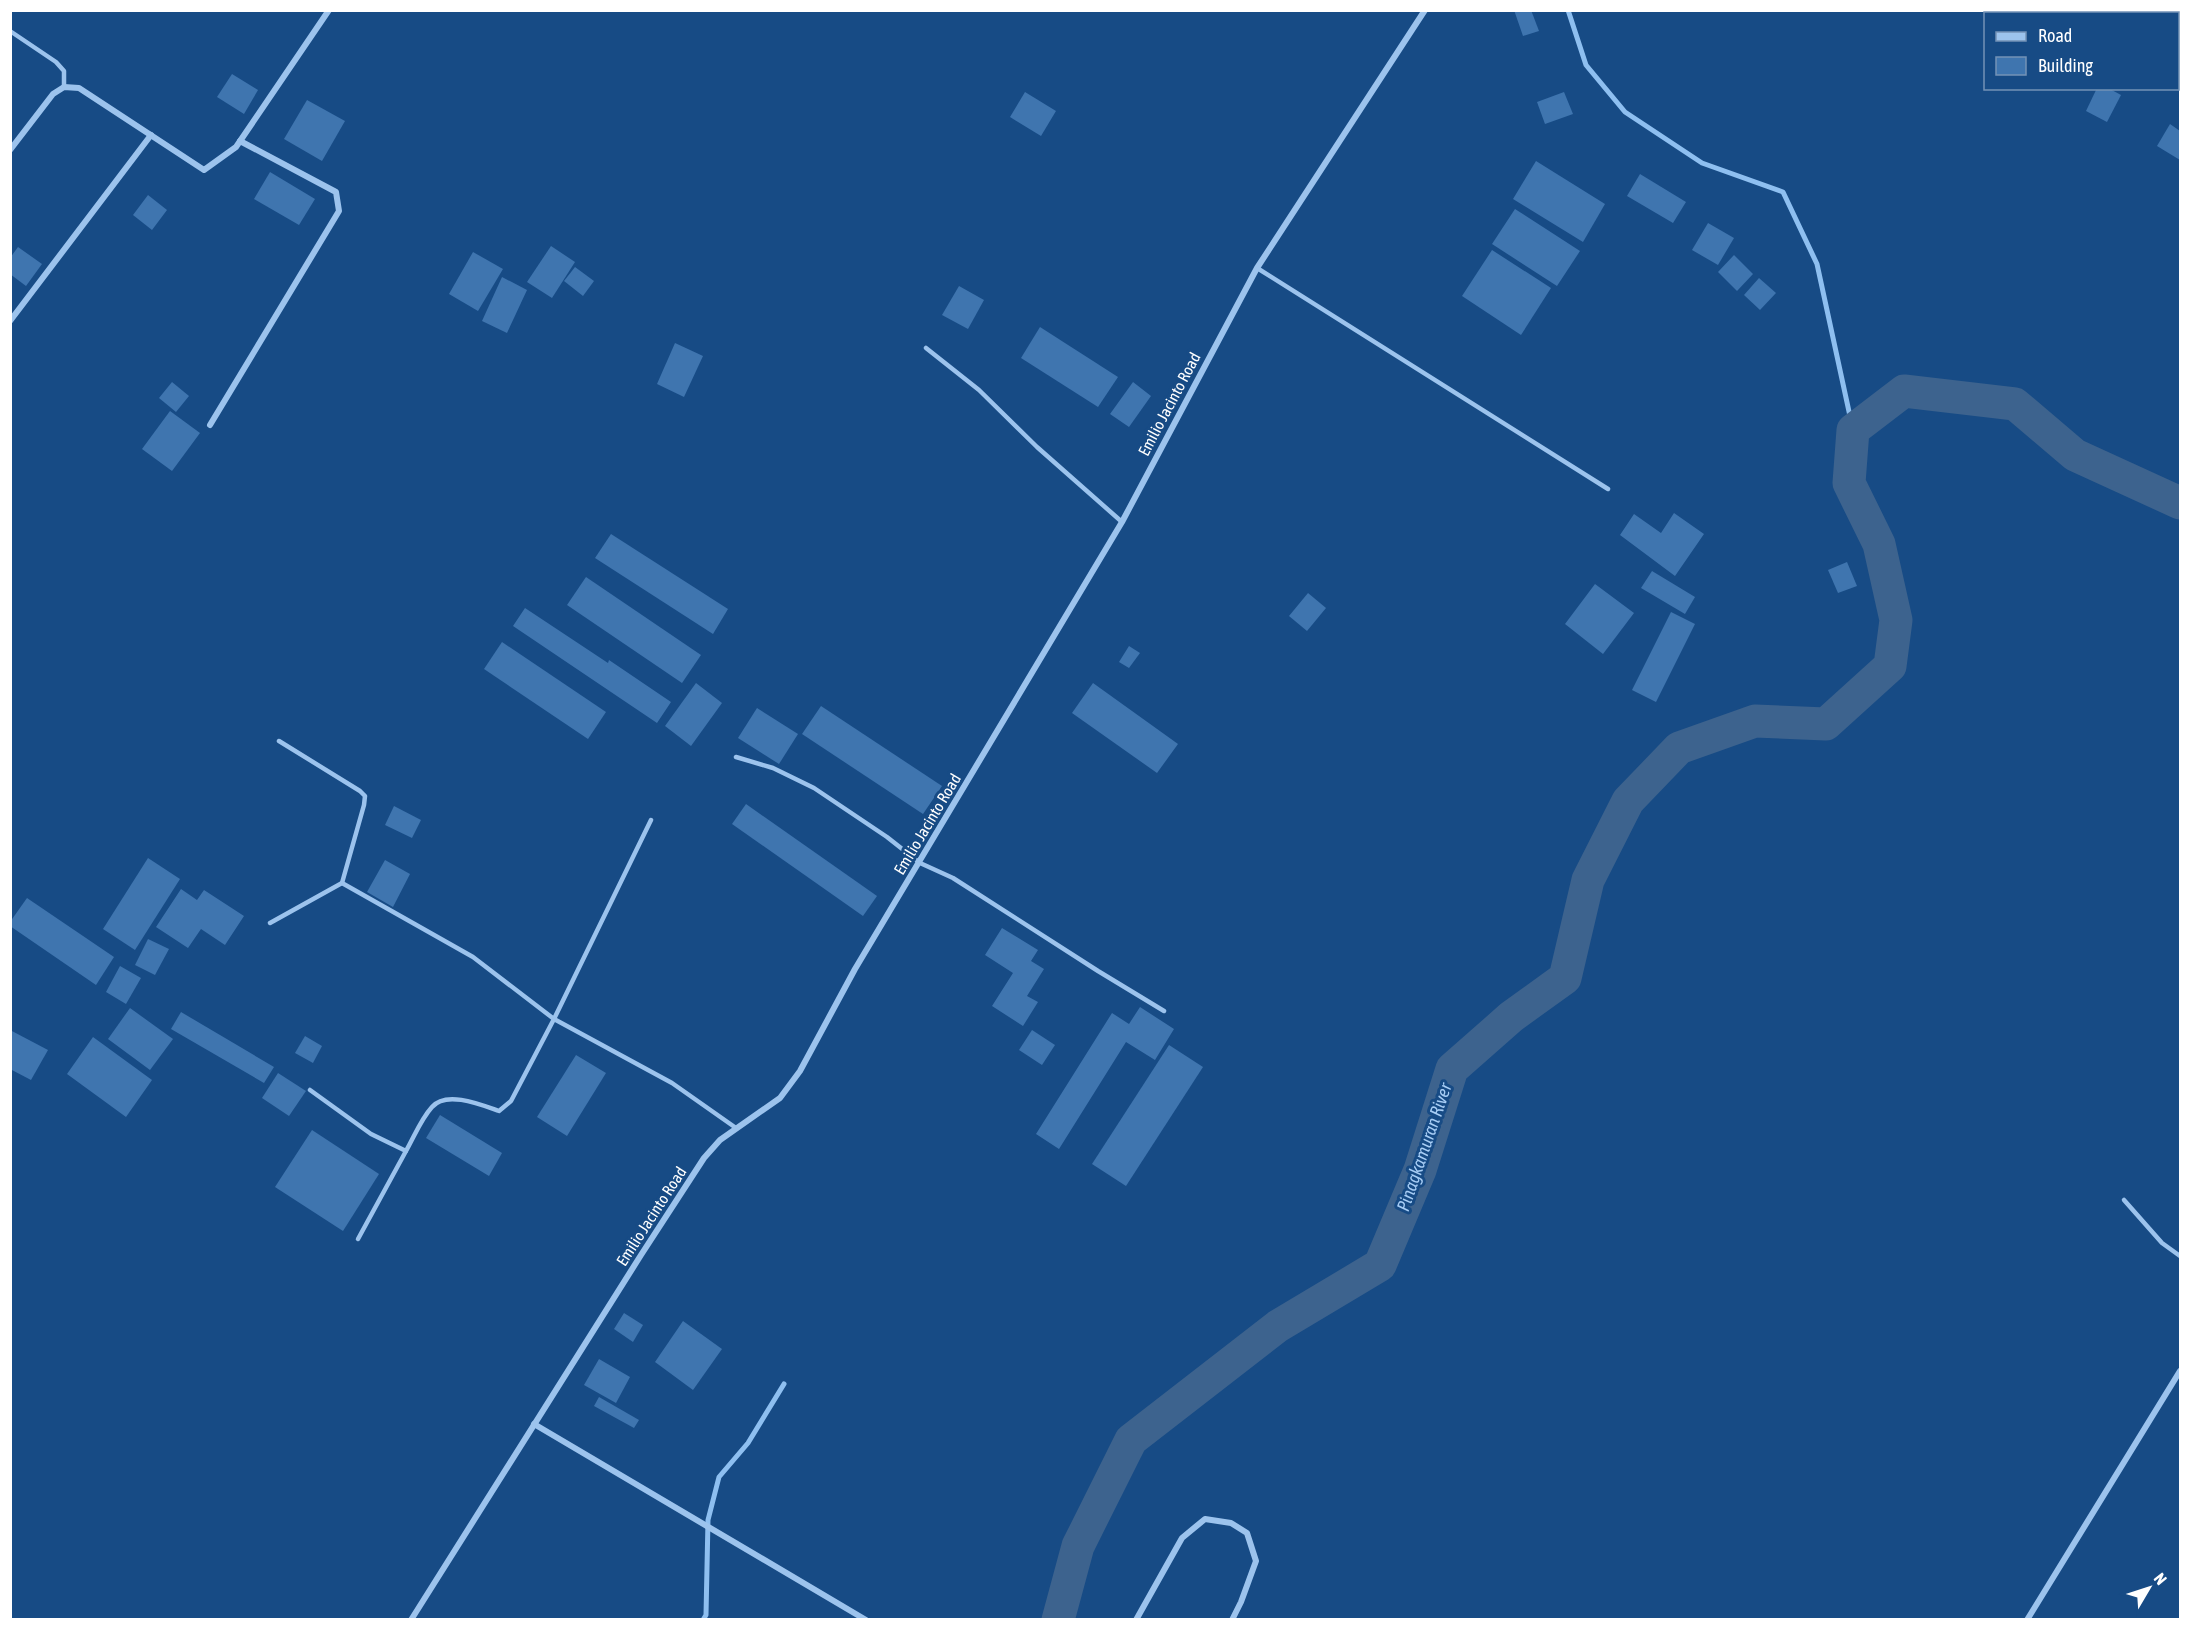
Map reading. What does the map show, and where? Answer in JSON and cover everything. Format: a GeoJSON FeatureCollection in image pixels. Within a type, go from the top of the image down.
{"type":"FeatureCollection","features":[{"type":"Feature","properties":{"kind":"street"},"geometry":{"type":"LineString","coordinates":[[10,150],[53,94],[64,87],[79,88],[204,170],[236,147],[330,10]]}},
{"type":"Feature","properties":{"kind":"street","name":"Emilio Jacinto Road"},"geometry":{"type":"LineString","coordinates":[[411,1620],[704,1158],[720,1140],[780,1098],[800,1071],[855,969],[1122,522],[1257,268],[1425,10]]}},
{"type":"Feature","properties":{"kind":"street"},"geometry":{"type":"LineString","coordinates":[[10,321],[151,135]]}},
{"type":"Feature","properties":{"kind":"street"},"geometry":{"type":"LineString","coordinates":[[210,425],[339,211],[336,192],[240,141]]}},
{"type":"Feature","properties":{"kind":"street"},"geometry":{"type":"LineString","coordinates":[[2027,1620],[2181,1371]]}},
{"type":"Feature","properties":{"kind":"street"},"geometry":{"type":"LineString","coordinates":[[534,1424],[866,1620]]}},
{"type":"Feature","properties":{"kind":"street"},"geometry":{"type":"LineString","coordinates":[[1136,1620],[1182,1538],[1205,1519],[1231,1523],[1247,1533],[1256,1561],[1232,1620]]}},
{"type":"Feature","properties":{"kind":"lane"},"geometry":{"type":"LineString","coordinates":[[10,31],[56,62],[64,71],[64,87]]}},
{"type":"Feature","properties":{"kind":"lane"},"geometry":{"type":"LineString","coordinates":[[1257,268],[1608,489]]}},
{"type":"Feature","properties":{"kind":"lane"},"geometry":{"type":"LineString","coordinates":[[926,348],[979,390],[1037,447],[1122,522]]}},
{"type":"Feature","properties":{"kind":"lane"},"geometry":{"type":"LineString","coordinates":[[270,923],[342,883],[364,806],[364,796],[360,790],[279,741]]}},
{"type":"Feature","properties":{"kind":"lane"},"geometry":{"type":"LineString","coordinates":[[736,757],[773,768],[814,788],[887,837],[920,863],[953,878],[1164,1011]]}},
{"type":"Feature","properties":{"kind":"lane"},"geometry":{"type":"LineString","coordinates":[[358,1239],[433,1105],[444,1100],[463,1099],[499,1111],[511,1101],[554,1019],[651,820]]}},
{"type":"Feature","properties":{"kind":"lane"},"geometry":{"type":"LineString","coordinates":[[342,883],[473,957],[554,1019],[672,1083],[736,1128]]}},
{"type":"Feature","properties":{"kind":"lane"},"geometry":{"type":"LineString","coordinates":[[310,1090],[372,1134],[406,1151]]}},
{"type":"Feature","properties":{"kind":"lane"},"geometry":{"type":"LineString","coordinates":[[2124,1200],[2162,1243],[2181,1256]]}},
{"type":"Feature","properties":{"kind":"building"},"geometry":{"type":"Polygon","coordinates":[[[1514,10],[1531,10],[1539,31],[1523,36],[1514,10]]]}},
{"type":"Feature","properties":{"kind":"building"},"geometry":{"type":"Polygon","coordinates":[[[232,74],[258,90],[244,114],[217,97],[232,74]]]}},
{"type":"Feature","properties":{"kind":"building"},"geometry":{"type":"Polygon","coordinates":[[[2096,90],[2112,90],[2121,95],[2107,122],[2086,111],[2096,90]]]}},
{"type":"Feature","properties":{"kind":"building"},"geometry":{"type":"Polygon","coordinates":[[[1025,92],[1056,111],[1041,136],[1010,117],[1025,92]]]}},
{"type":"Feature","properties":{"kind":"building"},"geometry":{"type":"Polygon","coordinates":[[[1564,92],[1573,114],[1545,124],[1537,102],[1564,92]]]}},
{"type":"Feature","properties":{"kind":"building"},"geometry":{"type":"Polygon","coordinates":[[[307,100],[345,121],[322,161],[284,139],[307,100]]]}},
{"type":"Feature","properties":{"kind":"building"},"geometry":{"type":"Polygon","coordinates":[[[2170,124],[2180,131],[2180,160],[2157,146],[2170,124]]]}},
{"type":"Feature","properties":{"kind":"building"},"geometry":{"type":"Polygon","coordinates":[[[1536,161],[1605,204],[1583,242],[1513,199],[1536,161]]]}},
{"type":"Feature","properties":{"kind":"building"},"geometry":{"type":"Polygon","coordinates":[[[270,172],[315,199],[299,225],[254,199],[270,172]]]}},
{"type":"Feature","properties":{"kind":"building"},"geometry":{"type":"Polygon","coordinates":[[[1640,174],[1686,202],[1673,223],[1627,196],[1640,174]]]}},
{"type":"Feature","properties":{"kind":"building"},"geometry":{"type":"Polygon","coordinates":[[[148,195],[167,210],[152,230],[133,215],[148,195]]]}},
{"type":"Feature","properties":{"kind":"building"},"geometry":{"type":"Polygon","coordinates":[[[1515,209],[1580,251],[1557,286],[1492,244],[1515,209]]]}},
{"type":"Feature","properties":{"kind":"building"},"geometry":{"type":"Polygon","coordinates":[[[1708,223],[1734,238],[1718,265],[1692,250],[1708,223]]]}},
{"type":"Feature","properties":{"kind":"building"},"geometry":{"type":"Polygon","coordinates":[[[551,246],[575,262],[552,298],[527,282],[551,246]]]}},
{"type":"Feature","properties":{"kind":"building"},"geometry":{"type":"Polygon","coordinates":[[[18,247],[42,264],[26,286],[10,274],[10,258],[18,247]]]}},
{"type":"Feature","properties":{"kind":"building"},"geometry":{"type":"Polygon","coordinates":[[[1492,250],[1551,288],[1521,335],[1462,296],[1492,250]]]}},
{"type":"Feature","properties":{"kind":"building"},"geometry":{"type":"Polygon","coordinates":[[[473,252],[503,269],[478,311],[449,294],[473,252]]]}},
{"type":"Feature","properties":{"kind":"building"},"geometry":{"type":"Polygon","coordinates":[[[1734,255],[1753,274],[1737,291],[1718,272],[1734,255]]]}},
{"type":"Feature","properties":{"kind":"building"},"geometry":{"type":"Polygon","coordinates":[[[575,267],[594,281],[583,296],[564,281],[575,267]]]}},
{"type":"Feature","properties":{"kind":"building"},"geometry":{"type":"Polygon","coordinates":[[[502,277],[527,290],[507,333],[482,321],[502,277]]]}},
{"type":"Feature","properties":{"kind":"building"},"geometry":{"type":"Polygon","coordinates":[[[1759,278],[1776,293],[1760,310],[1744,295],[1759,278]]]}},
{"type":"Feature","properties":{"kind":"building"},"geometry":{"type":"Polygon","coordinates":[[[959,286],[984,300],[968,329],[942,315],[959,286]]]}},
{"type":"Feature","properties":{"kind":"building"},"geometry":{"type":"Polygon","coordinates":[[[1040,327],[1118,377],[1098,407],[1021,358],[1040,327]]]}},
{"type":"Feature","properties":{"kind":"building"},"geometry":{"type":"Polygon","coordinates":[[[675,343],[703,356],[684,397],[657,384],[675,343]]]}},
{"type":"Feature","properties":{"kind":"building"},"geometry":{"type":"Polygon","coordinates":[[[172,382],[189,396],[176,412],[159,398],[172,382]]]}},
{"type":"Feature","properties":{"kind":"building"},"geometry":{"type":"Polygon","coordinates":[[[1133,382],[1151,396],[1129,427],[1110,414],[1133,382]]]}},
{"type":"Feature","properties":{"kind":"building"},"geometry":{"type":"Polygon","coordinates":[[[170,411],[200,433],[172,471],[142,449],[170,411]]]}},
{"type":"Feature","properties":{"kind":"building"},"geometry":{"type":"Polygon","coordinates":[[[1674,513],[1704,534],[1675,576],[1620,535],[1634,514],[1661,533],[1674,513]]]}},
{"type":"Feature","properties":{"kind":"building"},"geometry":{"type":"Polygon","coordinates":[[[611,534],[728,609],[713,634],[595,558],[611,534]]]}},
{"type":"Feature","properties":{"kind":"building"},"geometry":{"type":"Polygon","coordinates":[[[1847,562],[1857,586],[1838,593],[1828,570],[1847,562]]]}},
{"type":"Feature","properties":{"kind":"building"},"geometry":{"type":"Polygon","coordinates":[[[1652,571],[1695,597],[1685,614],[1641,588],[1652,571]]]}},
{"type":"Feature","properties":{"kind":"building"},"geometry":{"type":"Polygon","coordinates":[[[586,577],[701,655],[682,683],[567,605],[586,577]]]}},
{"type":"Feature","properties":{"kind":"building"},"geometry":{"type":"Polygon","coordinates":[[[1595,584],[1634,613],[1603,654],[1565,624],[1595,584]]]}},
{"type":"Feature","properties":{"kind":"building"},"geometry":{"type":"Polygon","coordinates":[[[1308,593],[1326,608],[1307,631],[1289,616],[1308,593]]]}},
{"type":"Feature","properties":{"kind":"building"},"geometry":{"type":"Polygon","coordinates":[[[525,608],[671,702],[657,723],[513,626],[525,608]]]}},
{"type":"Feature","properties":{"kind":"building"},"geometry":{"type":"Polygon","coordinates":[[[1671,612],[1695,624],[1656,702],[1632,690],[1671,612]]]}},
{"type":"Feature","properties":{"kind":"building"},"geometry":{"type":"Polygon","coordinates":[[[502,642],[606,712],[588,739],[484,669],[502,642]]]}},
{"type":"Feature","properties":{"kind":"building"},"geometry":{"type":"Polygon","coordinates":[[[1129,646],[1140,653],[1129,668],[1119,662],[1129,646]]]}},
{"type":"Feature","properties":{"kind":"building"},"geometry":{"type":"Polygon","coordinates":[[[696,683],[722,703],[691,746],[665,726],[696,683]]]}},
{"type":"Feature","properties":{"kind":"building"},"geometry":{"type":"Polygon","coordinates":[[[1093,683],[1178,744],[1157,773],[1072,713],[1093,683]]]}},
{"type":"Feature","properties":{"kind":"building"},"geometry":{"type":"Polygon","coordinates":[[[821,706],[942,786],[923,814],[802,734],[821,706]]]}},
{"type":"Feature","properties":{"kind":"building"},"geometry":{"type":"Polygon","coordinates":[[[757,708],[798,734],[779,764],[738,738],[757,708]]]}},
{"type":"Feature","properties":{"kind":"building"},"geometry":{"type":"Polygon","coordinates":[[[746,804],[877,896],[863,916],[732,824],[746,804]]]}},
{"type":"Feature","properties":{"kind":"building"},"geometry":{"type":"Polygon","coordinates":[[[394,806],[421,820],[412,838],[385,825],[394,806]]]}},
{"type":"Feature","properties":{"kind":"building"},"geometry":{"type":"Polygon","coordinates":[[[148,858],[180,879],[135,950],[103,929],[148,858]]]}},
{"type":"Feature","properties":{"kind":"building"},"geometry":{"type":"Polygon","coordinates":[[[385,860],[410,874],[393,907],[367,892],[385,860]]]}},
{"type":"Feature","properties":{"kind":"building"},"geometry":{"type":"Polygon","coordinates":[[[181,889],[197,900],[204,890],[244,916],[225,945],[201,929],[188,948],[156,927],[181,889]]]}},
{"type":"Feature","properties":{"kind":"building"},"geometry":{"type":"Polygon","coordinates":[[[27,898],[114,957],[96,985],[10,926],[10,922],[27,898]]]}},
{"type":"Feature","properties":{"kind":"building"},"geometry":{"type":"Polygon","coordinates":[[[1002,928],[1038,950],[1031,961],[1044,969],[1027,996],[1038,1002],[1023,1026],[992,1006],[1013,973],[985,955],[1002,928]]]}},
{"type":"Feature","properties":{"kind":"building"},"geometry":{"type":"Polygon","coordinates":[[[148,939],[169,949],[155,975],[135,965],[148,939]]]}},
{"type":"Feature","properties":{"kind":"building"},"geometry":{"type":"Polygon","coordinates":[[[120,966],[141,978],[126,1004],[106,992],[120,966]]]}},
{"type":"Feature","properties":{"kind":"building"},"geometry":{"type":"Polygon","coordinates":[[[1140,1007],[1174,1029],[1155,1060],[1126,1042],[1059,1149],[1036,1134],[1112,1013],[1129,1024],[1140,1007]]]}},
{"type":"Feature","properties":{"kind":"building"},"geometry":{"type":"Polygon","coordinates":[[[130,1008],[173,1039],[150,1070],[108,1039],[130,1008]]]}},
{"type":"Feature","properties":{"kind":"building"},"geometry":{"type":"Polygon","coordinates":[[[181,1012],[274,1067],[264,1083],[171,1029],[181,1012]]]}},
{"type":"Feature","properties":{"kind":"building"},"geometry":{"type":"Polygon","coordinates":[[[10,1030],[48,1050],[31,1080],[10,1069],[10,1030]]]}},
{"type":"Feature","properties":{"kind":"building"},"geometry":{"type":"Polygon","coordinates":[[[1032,1030],[1055,1045],[1042,1065],[1019,1050],[1032,1030]]]}},
{"type":"Feature","properties":{"kind":"building"},"geometry":{"type":"Polygon","coordinates":[[[305,1036],[322,1046],[313,1063],[295,1053],[305,1036]]]}},
{"type":"Feature","properties":{"kind":"building"},"geometry":{"type":"Polygon","coordinates":[[[93,1037],[152,1080],[126,1117],[67,1074],[93,1037]]]}},
{"type":"Feature","properties":{"kind":"building"},"geometry":{"type":"Polygon","coordinates":[[[1169,1045],[1203,1067],[1126,1186],[1092,1164],[1169,1045]]]}},
{"type":"Feature","properties":{"kind":"building"},"geometry":{"type":"Polygon","coordinates":[[[576,1055],[606,1073],[567,1136],[537,1117],[576,1055]]]}},
{"type":"Feature","properties":{"kind":"building"},"geometry":{"type":"Polygon","coordinates":[[[278,1073],[306,1091],[289,1116],[262,1098],[278,1073]]]}},
{"type":"Feature","properties":{"kind":"building"},"geometry":{"type":"Polygon","coordinates":[[[440,1115],[502,1153],[489,1176],[426,1138],[440,1115]]]}},
{"type":"Feature","properties":{"kind":"building"},"geometry":{"type":"Polygon","coordinates":[[[312,1130],[379,1174],[343,1231],[275,1187],[312,1130]]]}},
{"type":"Feature","properties":{"kind":"building"},"geometry":{"type":"Polygon","coordinates":[[[624,1313],[643,1325],[633,1342],[614,1329],[624,1313]]]}},
{"type":"Feature","properties":{"kind":"building"},"geometry":{"type":"Polygon","coordinates":[[[683,1321],[722,1349],[693,1390],[655,1362],[683,1321]]]}},
{"type":"Feature","properties":{"kind":"building"},"geometry":{"type":"Polygon","coordinates":[[[599,1359],[630,1377],[616,1403],[584,1385],[599,1359]]]}},
{"type":"Feature","properties":{"kind":"building"},"geometry":{"type":"Polygon","coordinates":[[[599,1397],[639,1420],[634,1428],[594,1406],[599,1397]]]}},
{"type":"Feature","properties":{"kind":"waterway"},"geometry":{"type":"LineString","coordinates":[[1568,10],[1586,65],[1625,112],[1702,163],[1783,192],[1817,264],[1853,430]]}},
{"type":"Feature","properties":{"kind":"waterway","name":"Pinagkamuran River"},"geometry":{"type":"LineString","coordinates":[[1058,1620],[1078,1546],[1131,1440],[1278,1326],[1380,1265],[1420,1170],[1452,1069],[1511,1017],[1565,978],[1588,880],[1628,801],[1679,748],[1755,721],[1826,724],[1890,666],[1896,620],[1879,544],[1849,483],[1853,430],[1904,391],[2015,404],[2075,455],[2180,503]]}},
{"type":"Feature","properties":{"kind":"waterway"},"geometry":{"type":"LineString","coordinates":[[703,1620],[706,1615],[708,1520],[719,1477],[748,1443],[784,1384]]}}]}
